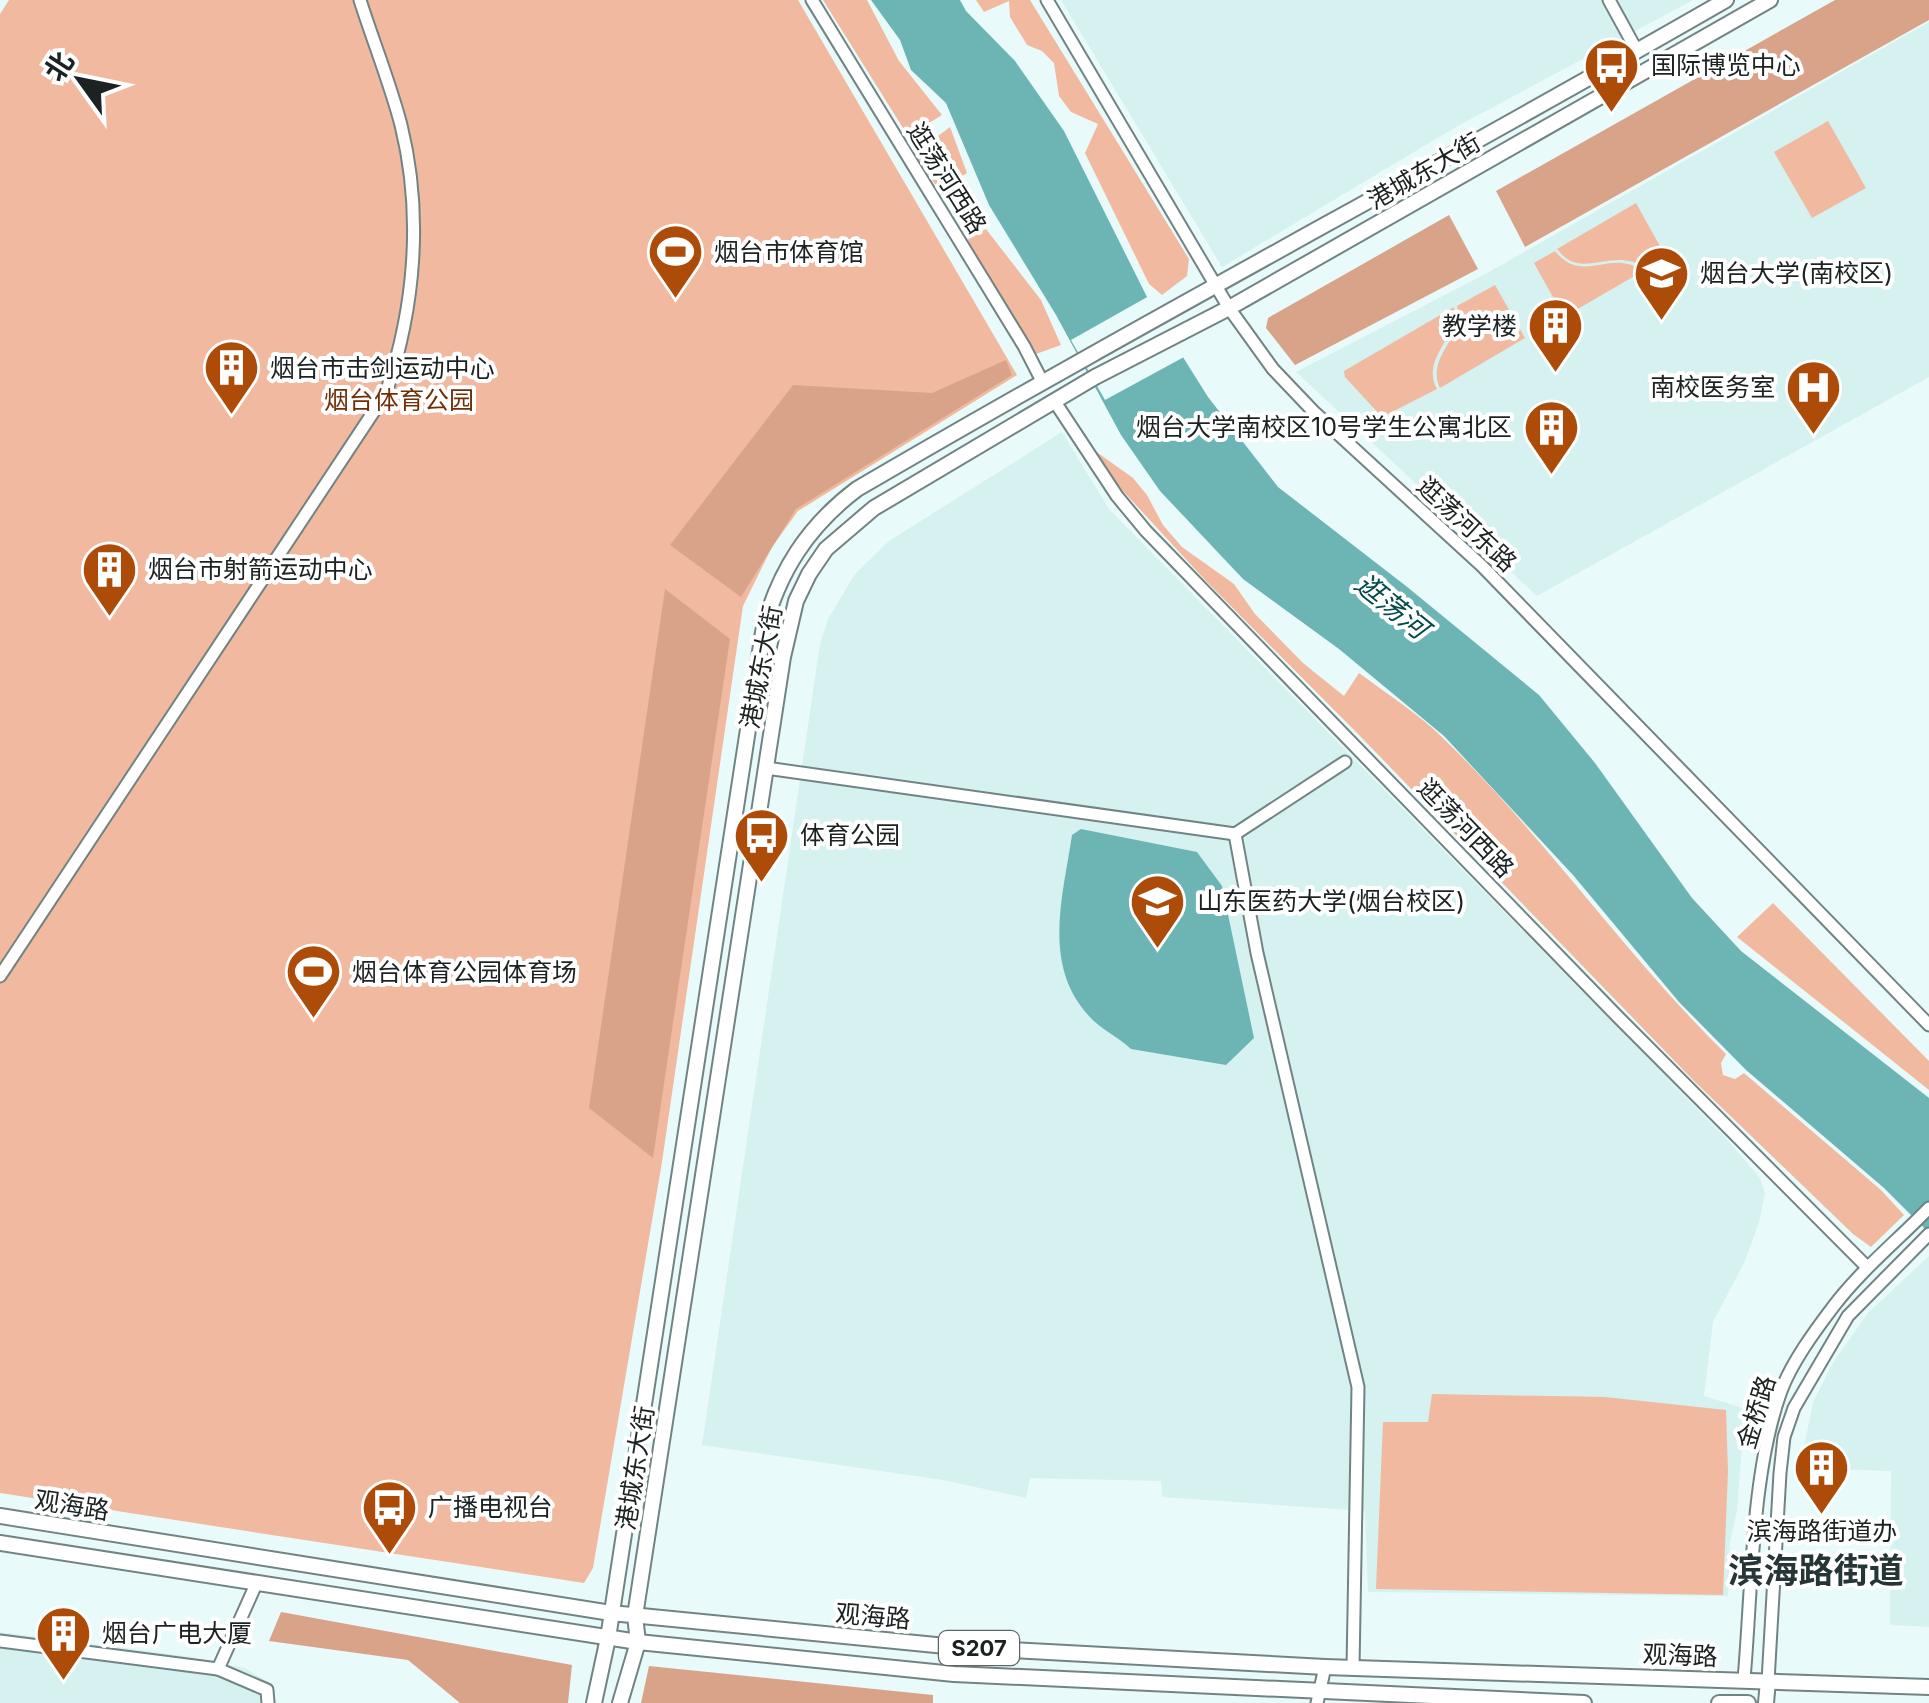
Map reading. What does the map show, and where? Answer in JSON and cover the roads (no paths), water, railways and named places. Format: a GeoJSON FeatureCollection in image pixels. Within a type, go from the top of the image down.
{"type":"FeatureCollection","features":[{"type":"Feature","properties":{"kind":"main road","name":"港城东大街"},"geometry":{"type":"LineString","coordinates":[[594,1703],[608,1638],[770,603],[791,560],[833,507],[857,489],[1042,380],[1216,288],[1726,0]]}},
{"type":"Feature","properties":{"kind":"main road","name":"港城东大街"},"geometry":{"type":"LineString","coordinates":[[620,1703],[638,1642],[634,1616],[789,626],[808,574],[826,549],[874,508],[1096,378],[1229,308],[1770,0]]}},
{"type":"Feature","properties":{"kind":"main road"},"geometry":{"type":"LineString","coordinates":[[1445,158],[1456,178]]}},
{"type":"Feature","properties":{"kind":"main road","name":"观海路"},"geometry":{"type":"LineString","coordinates":[[0,1516],[611,1613],[956,1647],[1324,1667],[1929,1687]]}},
{"type":"Feature","properties":{"kind":"main road","name":"观海路"},"geometry":{"type":"LineString","coordinates":[[0,1543],[608,1638],[954,1674],[1318,1697],[1584,1703]]}},
{"type":"Feature","properties":{"kind":"main road"},"geometry":{"type":"LineString","coordinates":[[1740,1703],[1744,1679]]}},
{"type":"Feature","properties":{"kind":"main road"},"geometry":{"type":"LineString","coordinates":[[1766,1703],[1768,1681]]}},
{"type":"Feature","properties":{"kind":"main road","name":"观海路"},"geometry":{"type":"LineString","coordinates":[[1719,1703],[1748,1703]]}},
{"type":"Feature","properties":{"kind":"street"},"geometry":{"type":"LineString","coordinates":[[0,976],[386,392],[402,346],[414,238],[401,127],[360,0]]}},
{"type":"Feature","properties":{"kind":"street","name":"逛荡河西路"},"geometry":{"type":"LineString","coordinates":[[812,0],[1042,380]]}},
{"type":"Feature","properties":{"kind":"street","name":"逛荡河东路"},"geometry":{"type":"LineString","coordinates":[[1046,0],[1216,288],[1273,369],[1313,411],[1482,566],[1929,1026]]}},
{"type":"Feature","properties":{"kind":"street"},"geometry":{"type":"LineString","coordinates":[[1609,0],[1638,51]]}},
{"type":"Feature","properties":{"kind":"street","name":"逛荡河西路"},"geometry":{"type":"LineString","coordinates":[[1055,402],[1117,496],[1146,531],[1866,1267]]}},
{"type":"Feature","properties":{"kind":"street"},"geometry":{"type":"LineString","coordinates":[[766,768],[1235,834],[1345,762]]}},
{"type":"Feature","properties":{"kind":"street"},"geometry":{"type":"LineString","coordinates":[[1235,834],[1257,953],[1358,1387],[1353,1668]]}},
{"type":"Feature","properties":{"kind":"street","name":"金桥路"},"geometry":{"type":"LineString","coordinates":[[1744,1679],[1762,1472],[1768,1432],[1782,1388],[1833,1306],[1866,1267],[1929,1208]]}},
{"type":"Feature","properties":{"kind":"street","name":"金桥路"},"geometry":{"type":"LineString","coordinates":[[1768,1681],[1780,1472],[1784,1436],[1794,1408],[1848,1316],[1928,1235]]}},
{"type":"Feature","properties":{"kind":"street"},"geometry":{"type":"LineString","coordinates":[[218,1669],[256,1582]]}},
{"type":"Feature","properties":{"kind":"street"},"geometry":{"type":"LineString","coordinates":[[0,1640],[218,1669],[267,1690],[268,1703]]}},
{"type":"Feature","properties":{"kind":"street"},"geometry":{"type":"LineString","coordinates":[[1318,1697],[1324,1667]]}},
{"type":"Feature","properties":{"kind":"water","name":"逛荡河"},"geometry":{"type":"Polygon","coordinates":[[[871,0],[960,0],[1015,61],[1064,131],[1154,311],[1208,397],[1278,487],[1539,695],[1595,763],[1692,898],[1741,951],[1929,1098],[1929,1233],[1884,1188],[1746,1070],[1679,1002],[1573,875],[1444,736],[1339,649],[1243,579],[1160,491],[1121,435],[1056,315],[989,205],[946,103],[911,70],[900,40],[871,0]]]}},
{"type":"Feature","properties":{"kind":"water"},"geometry":{"type":"Polygon","coordinates":[[[1081,829],[1197,852],[1222,886],[1254,1038],[1226,1065],[1131,1049],[1093,1020],[1074,995],[1060,952],[1059,929],[1072,835],[1081,829]]]}},
{"type":"Feature","properties":{"kind":"place","name":"国际博览中心"},"geometry":{"type":"Point","coordinates":[1612,114]}},
{"type":"Feature","properties":{"kind":"place","name":"烟台市体育馆"},"geometry":{"type":"Point","coordinates":[675,301]}},
{"type":"Feature","properties":{"kind":"place","name":"烟台大学(南校区)"},"geometry":{"type":"Point","coordinates":[1661,322]}},
{"type":"Feature","properties":{"kind":"place","name":"教学楼"},"geometry":{"type":"Point","coordinates":[1556,375]}},
{"type":"Feature","properties":{"kind":"place","name":"烟台市击剑运动中心"},"geometry":{"type":"Point","coordinates":[231,417]}},
{"type":"Feature","properties":{"kind":"place","name":"南校医务室"},"geometry":{"type":"Point","coordinates":[1814,436]}},
{"type":"Feature","properties":{"kind":"place","name":"烟台大学南校区10号学生公寓北区"},"geometry":{"type":"Point","coordinates":[1551,476]}},
{"type":"Feature","properties":{"kind":"place","name":"烟台市射箭运动中心"},"geometry":{"type":"Point","coordinates":[109,618]}},
{"type":"Feature","properties":{"kind":"place","name":"体育公园"},"geometry":{"type":"Point","coordinates":[761,884]}},
{"type":"Feature","properties":{"kind":"place","name":"山东医药大学(烟台校区)"},"geometry":{"type":"Point","coordinates":[1158,950]}},
{"type":"Feature","properties":{"kind":"place","name":"烟台体育公园体育场"},"geometry":{"type":"Point","coordinates":[313,1021]}},
{"type":"Feature","properties":{"kind":"place","name":"滨海路街道办"},"geometry":{"type":"Point","coordinates":[1822,1516]}},
{"type":"Feature","properties":{"kind":"place","name":"广播电视台"},"geometry":{"type":"Point","coordinates":[389,1556]}},
{"type":"Feature","properties":{"kind":"place","name":"烟台广电大厦"},"geometry":{"type":"Point","coordinates":[63,1682]}},
{"type":"Feature","properties":{"kind":"district","name":"滨海路街道"},"geometry":{"type":"Point","coordinates":[1816,1571]}},
{"type":"Feature","properties":{"kind":"park label","name":"烟台体育公园"},"geometry":{"type":"Point","coordinates":[399,400]}}]}
